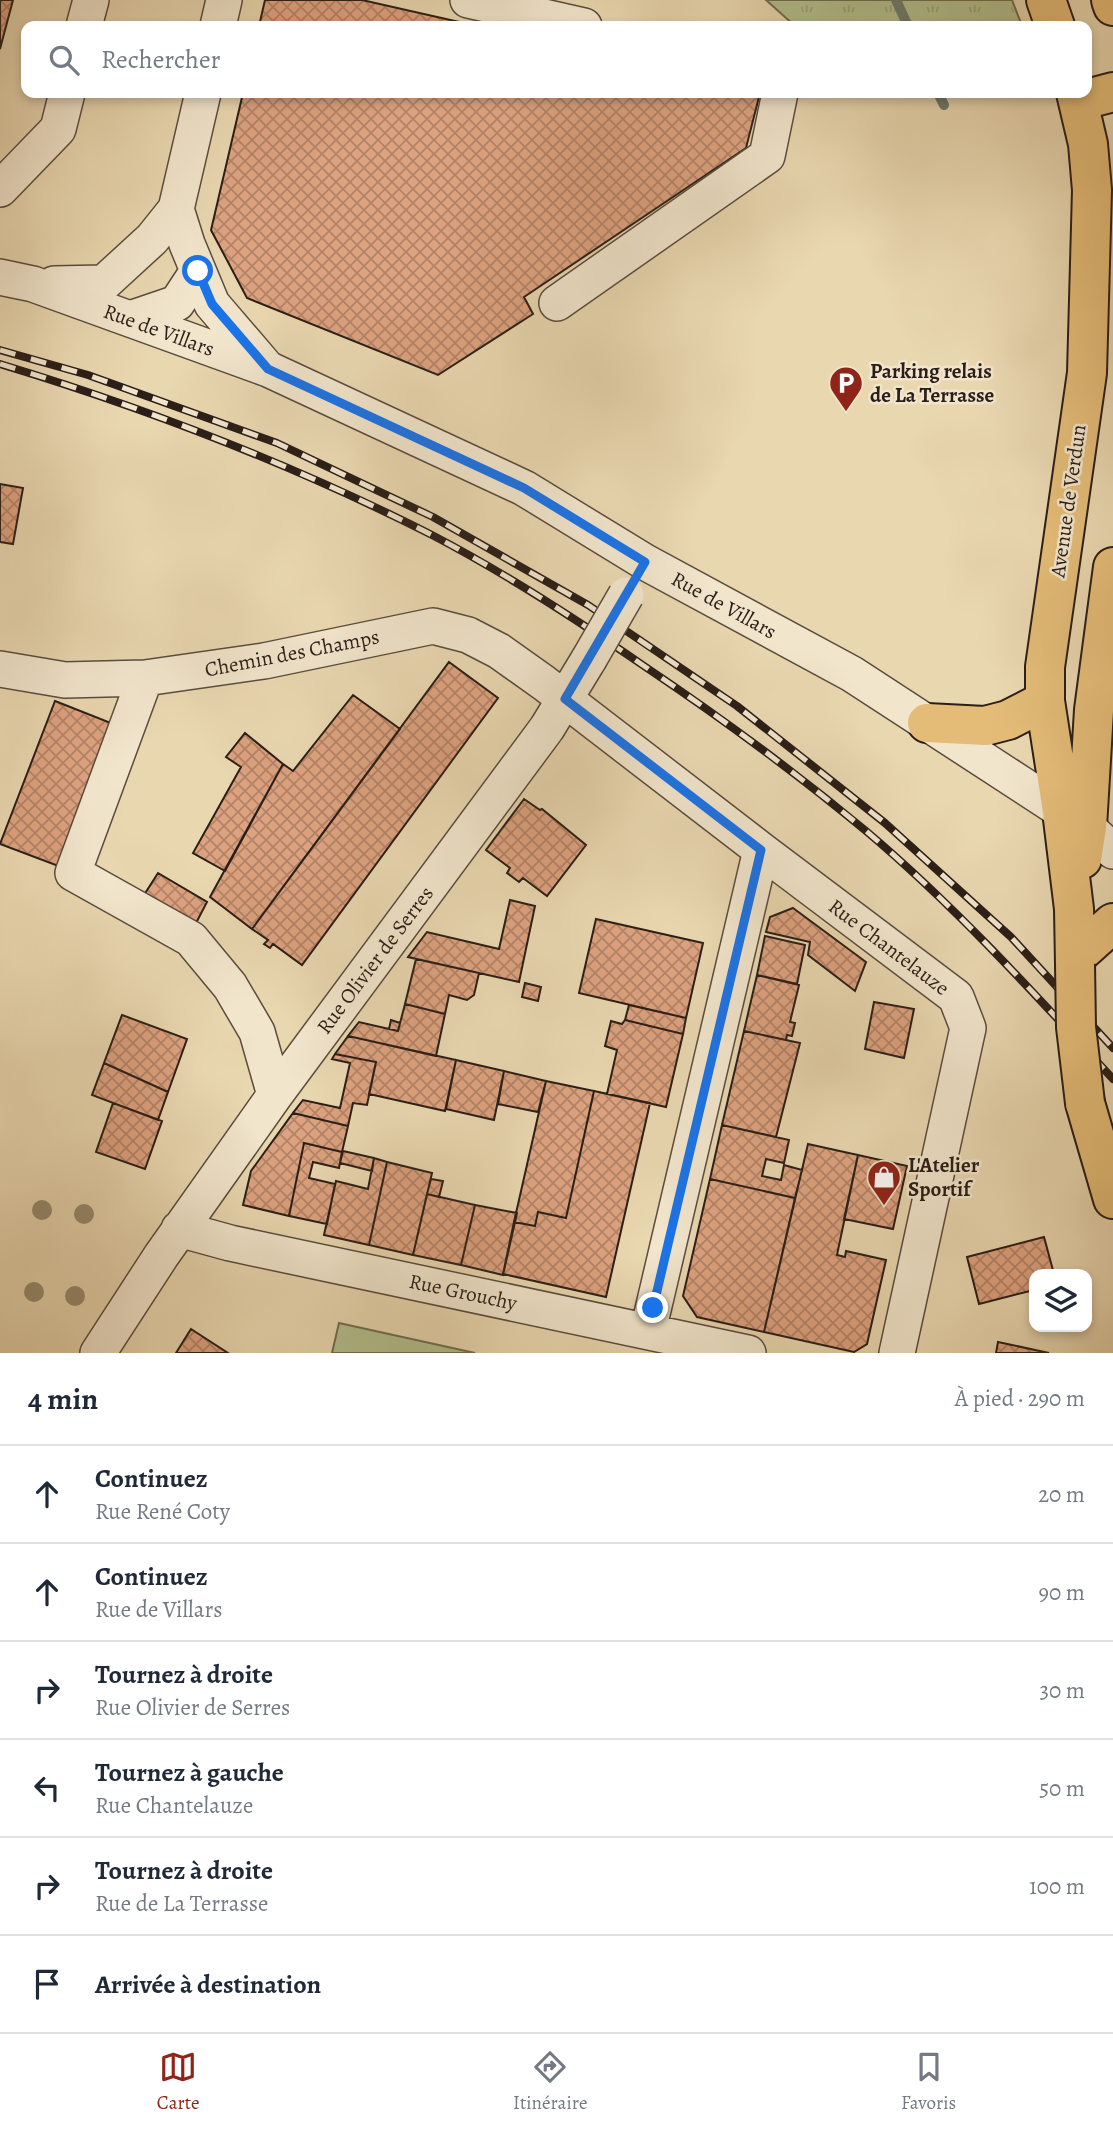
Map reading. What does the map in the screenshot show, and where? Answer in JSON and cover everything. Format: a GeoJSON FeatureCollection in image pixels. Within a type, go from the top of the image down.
{"type":"FeatureCollection","features":[{"type":"Feature","properties":{"kind":"main road"},"geometry":{"type":"LineString","coordinates":[[1046,0],[1053,21]]}},
{"type":"Feature","properties":{"kind":"main road"},"geometry":{"type":"LineString","coordinates":[[1111,0],[1113,6]]}},
{"type":"Feature","properties":{"kind":"main road","name":"Avenue de Verdun"},"geometry":{"type":"LineString","coordinates":[[1088,830],[1045,701],[1045,667],[1087,373],[1092,190],[1100,142],[1090,98]]}},
{"type":"Feature","properties":{"kind":"main road","name":"Avenue de Verdun"},"geometry":{"type":"LineString","coordinates":[[1113,567],[1094,710],[1088,830],[1073,909],[1076,1027],[1085,1103],[1113,1199]]}},
{"type":"Feature","properties":{"kind":"main road"},"geometry":{"type":"LineString","coordinates":[[927,723],[985,726],[1008,720],[1045,701]]}},
{"type":"Feature","properties":{"kind":"main road"},"geometry":{"type":"LineString","coordinates":[[1075,960],[1113,923]]}},
{"type":"Feature","properties":{"kind":"street"},"geometry":{"type":"LineString","coordinates":[[85,21],[91,0]]}},
{"type":"Feature","properties":{"kind":"street"},"geometry":{"type":"LineString","coordinates":[[219,21],[224,0]]}},
{"type":"Feature","properties":{"kind":"street"},"geometry":{"type":"LineString","coordinates":[[468,0],[562,21]]}},
{"type":"Feature","properties":{"kind":"street"},"geometry":{"type":"LineString","coordinates":[[0,190],[58,129],[67,98]]}},
{"type":"Feature","properties":{"kind":"street"},"geometry":{"type":"LineString","coordinates":[[17,280],[104,283],[152,239],[176,209],[202,98]]}},
{"type":"Feature","properties":{"kind":"street"},"geometry":{"type":"LineString","coordinates":[[557,303],[767,156],[779,98]]}},
{"type":"Feature","properties":{"kind":"street"},"geometry":{"type":"LineString","coordinates":[[176,209],[212,304],[268,369]]}},
{"type":"Feature","properties":{"kind":"street"},"geometry":{"type":"LineString","coordinates":[[130,319],[177,303],[198,271]]}},
{"type":"Feature","properties":{"kind":"street","name":"Rue de Villars"},"geometry":{"type":"LineString","coordinates":[[17,280],[268,369],[524,488],[645,562],[852,674],[1088,830]]}},
{"type":"Feature","properties":{"kind":"street","name":"Rue Olivier de Serres"},"geometry":{"type":"LineString","coordinates":[[98,1353],[179,1229],[547,728],[645,562]]}},
{"type":"Feature","properties":{"kind":"street","name":"Chemin des Champs"},"geometry":{"type":"LineString","coordinates":[[0,669],[65,680],[145,678],[264,661],[433,626],[468,635],[499,651],[565,699]]}},
{"type":"Feature","properties":{"kind":"street"},"geometry":{"type":"LineString","coordinates":[[145,678],[74,873],[191,939],[230,986],[257,1032],[275,1096]]}},
{"type":"Feature","properties":{"kind":"street","name":"Rue Chantelauze"},"geometry":{"type":"LineString","coordinates":[[565,699],[956,997],[968,1028],[897,1353]]}},
{"type":"Feature","properties":{"kind":"street"},"geometry":{"type":"LineString","coordinates":[[648,1331],[761,850]]}},
{"type":"Feature","properties":{"kind":"street","name":"Rue Grouchy"},"geometry":{"type":"LineString","coordinates":[[179,1229],[230,1243],[748,1353]]}},
{"type":"Feature","properties":{"kind":"green space"},"geometry":{"type":"Polygon","coordinates":[[[766,0],[1012,0],[1020,21],[789,21],[766,0]]]}},
{"type":"Feature","properties":{"kind":"green space"},"geometry":{"type":"Polygon","coordinates":[[[339,1323],[475,1353],[332,1353],[339,1323]]]}},
{"type":"Feature","properties":{"kind":"building"},"geometry":{"type":"Polygon","coordinates":[[[0,0],[13,0],[0,49],[0,0]]]}},
{"type":"Feature","properties":{"kind":"building"},"geometry":{"type":"Polygon","coordinates":[[[265,0],[362,0],[455,21],[260,21],[265,0]]]}},
{"type":"Feature","properties":{"kind":"building"},"geometry":{"type":"Polygon","coordinates":[[[242,98],[759,98],[746,148],[524,297],[533,314],[438,375],[247,298],[211,230],[242,98]]]}},
{"type":"Feature","properties":{"kind":"building"},"geometry":{"type":"Polygon","coordinates":[[[0,484],[23,488],[13,544],[0,542],[0,484]]]}},
{"type":"Feature","properties":{"kind":"building"},"geometry":{"type":"Polygon","coordinates":[[[449,662],[498,698],[302,965],[273,944],[270,948],[264,944],[268,940],[252,929],[449,662]]]}},
{"type":"Feature","properties":{"kind":"building"},"geometry":{"type":"Polygon","coordinates":[[[353,695],[400,729],[252,929],[210,897],[283,764],[293,771],[353,695]]]}},
{"type":"Feature","properties":{"kind":"building"},"geometry":{"type":"Polygon","coordinates":[[[55,701],[116,725],[61,867],[0,844],[55,701]]]}},
{"type":"Feature","properties":{"kind":"building"},"geometry":{"type":"Polygon","coordinates":[[[245,733],[283,764],[225,871],[193,853],[241,767],[226,757],[245,733]]]}},
{"type":"Feature","properties":{"kind":"building"},"geometry":{"type":"Polygon","coordinates":[[[524,799],[542,809],[586,845],[547,896],[523,878],[519,882],[507,873],[510,868],[486,850],[524,799]]]}},
{"type":"Feature","properties":{"kind":"building"},"geometry":{"type":"Polygon","coordinates":[[[158,873],[207,902],[195,925],[144,895],[158,873]]]}},
{"type":"Feature","properties":{"kind":"building"},"geometry":{"type":"Polygon","coordinates":[[[510,900],[535,906],[519,982],[408,957],[427,932],[499,949],[510,900]]]}},
{"type":"Feature","properties":{"kind":"building"},"geometry":{"type":"Polygon","coordinates":[[[793,908],[866,962],[855,991],[808,955],[810,942],[766,932],[770,917],[793,908]]]}},
{"type":"Feature","properties":{"kind":"building"},"geometry":{"type":"Polygon","coordinates":[[[596,919],[703,943],[686,1018],[579,993],[596,919]]]}},
{"type":"Feature","properties":{"kind":"building"},"geometry":{"type":"Polygon","coordinates":[[[765,936],[805,945],[797,984],[757,975],[765,936]]]}},
{"type":"Feature","properties":{"kind":"building"},"geometry":{"type":"Polygon","coordinates":[[[416,959],[479,973],[474,995],[467,1000],[449,995],[445,1014],[405,1004],[416,959]]]}},
{"type":"Feature","properties":{"kind":"building"},"geometry":{"type":"Polygon","coordinates":[[[757,975],[799,985],[790,1022],[795,1023],[792,1036],[787,1035],[786,1040],[744,1031],[757,975]]]}},
{"type":"Feature","properties":{"kind":"building"},"geometry":{"type":"Polygon","coordinates":[[[525,983],[541,987],[538,1001],[522,997],[525,983]]]}},
{"type":"Feature","properties":{"kind":"building"},"geometry":{"type":"Polygon","coordinates":[[[874,1002],[914,1009],[904,1058],[865,1049],[874,1002]]]}},
{"type":"Feature","properties":{"kind":"building"},"geometry":{"type":"Polygon","coordinates":[[[405,1004],[445,1014],[436,1056],[348,1036],[359,1022],[398,1031],[405,1004]]]}},
{"type":"Feature","properties":{"kind":"building"},"geometry":{"type":"Polygon","coordinates":[[[629,1005],[686,1018],[683,1034],[625,1020],[629,1005]]]}},
{"type":"Feature","properties":{"kind":"building"},"geometry":{"type":"Polygon","coordinates":[[[122,1015],[187,1039],[168,1092],[104,1063],[122,1015]]]}},
{"type":"Feature","properties":{"kind":"building"},"geometry":{"type":"Polygon","coordinates":[[[391,1020],[400,1023],[398,1031],[389,1029],[391,1020]]]}},
{"type":"Feature","properties":{"kind":"building"},"geometry":{"type":"Polygon","coordinates":[[[625,1020],[683,1034],[666,1107],[607,1094],[617,1050],[605,1046],[611,1021],[622,1024],[625,1020]]]}},
{"type":"Feature","properties":{"kind":"building"},"geometry":{"type":"Polygon","coordinates":[[[744,1031],[800,1043],[776,1137],[722,1125],[744,1031]]]}},
{"type":"Feature","properties":{"kind":"building"},"geometry":{"type":"Polygon","coordinates":[[[348,1036],[456,1060],[445,1111],[369,1094],[376,1062],[335,1054],[348,1036]]]}},
{"type":"Feature","properties":{"kind":"building"},"geometry":{"type":"Polygon","coordinates":[[[335,1054],[376,1062],[367,1105],[353,1103],[348,1126],[293,1113],[303,1100],[340,1108],[350,1063],[332,1059],[335,1054]]]}},
{"type":"Feature","properties":{"kind":"building"},"geometry":{"type":"Polygon","coordinates":[[[456,1060],[504,1071],[494,1120],[446,1109],[456,1060]]]}},
{"type":"Feature","properties":{"kind":"building"},"geometry":{"type":"Polygon","coordinates":[[[104,1063],[168,1092],[158,1120],[92,1095],[104,1063]]]}},
{"type":"Feature","properties":{"kind":"building"},"geometry":{"type":"Polygon","coordinates":[[[504,1071],[546,1081],[538,1112],[498,1104],[504,1071]]]}},
{"type":"Feature","properties":{"kind":"building"},"geometry":{"type":"Polygon","coordinates":[[[546,1081],[594,1091],[566,1218],[538,1212],[535,1226],[514,1222],[546,1081]]]}},
{"type":"Feature","properties":{"kind":"building"},"geometry":{"type":"Polygon","coordinates":[[[594,1091],[650,1103],[606,1297],[503,1274],[514,1222],[535,1226],[538,1212],[566,1218],[594,1091]]]}},
{"type":"Feature","properties":{"kind":"building"},"geometry":{"type":"Polygon","coordinates":[[[113,1103],[162,1121],[145,1169],[96,1152],[113,1103]]]}},
{"type":"Feature","properties":{"kind":"building"},"geometry":{"type":"Polygon","coordinates":[[[293,1113],[348,1126],[342,1152],[304,1143],[289,1216],[243,1205],[251,1171],[293,1113]]]}},
{"type":"Feature","properties":{"kind":"building"},"geometry":{"type":"Polygon","coordinates":[[[722,1125],[789,1140],[784,1163],[766,1159],[762,1176],[781,1180],[784,1165],[802,1170],[795,1198],[710,1179],[722,1125]]]}},
{"type":"Feature","properties":{"kind":"building"},"geometry":{"type":"Polygon","coordinates":[[[304,1143],[342,1152],[339,1168],[313,1162],[309,1178],[335,1184],[327,1224],[289,1216],[304,1143]]]}},
{"type":"Feature","properties":{"kind":"building"},"geometry":{"type":"Polygon","coordinates":[[[808,1144],[858,1155],[837,1255],[845,1257],[846,1251],[886,1260],[867,1344],[854,1352],[764,1332],[808,1144]]]}},
{"type":"Feature","properties":{"kind":"building"},"geometry":{"type":"Polygon","coordinates":[[[343,1151],[374,1158],[372,1171],[340,1163],[343,1151]]]}},
{"type":"Feature","properties":{"kind":"building"},"geometry":{"type":"Polygon","coordinates":[[[858,1155],[907,1166],[893,1229],[844,1219],[858,1155]]]}},
{"type":"Feature","properties":{"kind":"building"},"geometry":{"type":"Polygon","coordinates":[[[374,1158],[387,1162],[369,1245],[324,1235],[336,1181],[368,1189],[374,1158]]]}},
{"type":"Feature","properties":{"kind":"building"},"geometry":{"type":"Polygon","coordinates":[[[387,1162],[432,1173],[413,1255],[369,1245],[387,1162]]]}},
{"type":"Feature","properties":{"kind":"building"},"geometry":{"type":"Polygon","coordinates":[[[431,1179],[443,1181],[439,1197],[427,1194],[431,1179]]]}},
{"type":"Feature","properties":{"kind":"building"},"geometry":{"type":"Polygon","coordinates":[[[710,1179],[795,1198],[764,1332],[697,1317],[683,1296],[710,1179]]]}},
{"type":"Feature","properties":{"kind":"building"},"geometry":{"type":"Polygon","coordinates":[[[427,1194],[475,1205],[461,1265],[413,1255],[427,1194]]]}},
{"type":"Feature","properties":{"kind":"building"},"geometry":{"type":"Polygon","coordinates":[[[475,1205],[517,1213],[503,1275],[461,1265],[475,1205]]]}},
{"type":"Feature","properties":{"kind":"building"},"geometry":{"type":"Polygon","coordinates":[[[1044,1237],[1053,1269],[1029,1269],[1029,1291],[979,1304],[967,1257],[1044,1237]]]}},
{"type":"Feature","properties":{"kind":"building"},"geometry":{"type":"Polygon","coordinates":[[[191,1329],[228,1353],[176,1353],[191,1329]]]}},
{"type":"Feature","properties":{"kind":"building"},"geometry":{"type":"Polygon","coordinates":[[[998,1342],[1049,1353],[996,1353],[998,1342]]]}},
{"type":"Feature","properties":{"kind":"waterway"},"geometry":{"type":"LineString","coordinates":[[896,0],[906,21]]}},
{"type":"Feature","properties":{"kind":"waterway"},"geometry":{"type":"LineString","coordinates":[[940,98],[944,105]]}},
{"type":"Feature","properties":{"kind":"railway"},"geometry":{"type":"LineString","coordinates":[[0,350],[88,375],[277,443],[433,517],[588,605],[737,706],[885,823],[1011,937],[1113,1048]]}},
{"type":"Feature","properties":{"kind":"railway"},"geometry":{"type":"LineString","coordinates":[[0,364],[166,419],[327,485],[432,535],[566,614],[729,725],[866,831],[962,920],[1113,1079]]}},
{"type":"Feature","properties":{"kind":"place","name":"Parking relais de La Terrasse"},"geometry":{"type":"Point","coordinates":[846,413]}},
{"type":"Feature","properties":{"kind":"place","name":"L'Atelier Sportif"},"geometry":{"type":"Point","coordinates":[884,1207]}},
{"type":"Feature","properties":{"kind":"route"},"geometry":{"type":"LineString","coordinates":[[198,271],[212,304],[268,369],[524,488],[645,562],[565,699],[761,850],[653,1308]]}}]}
